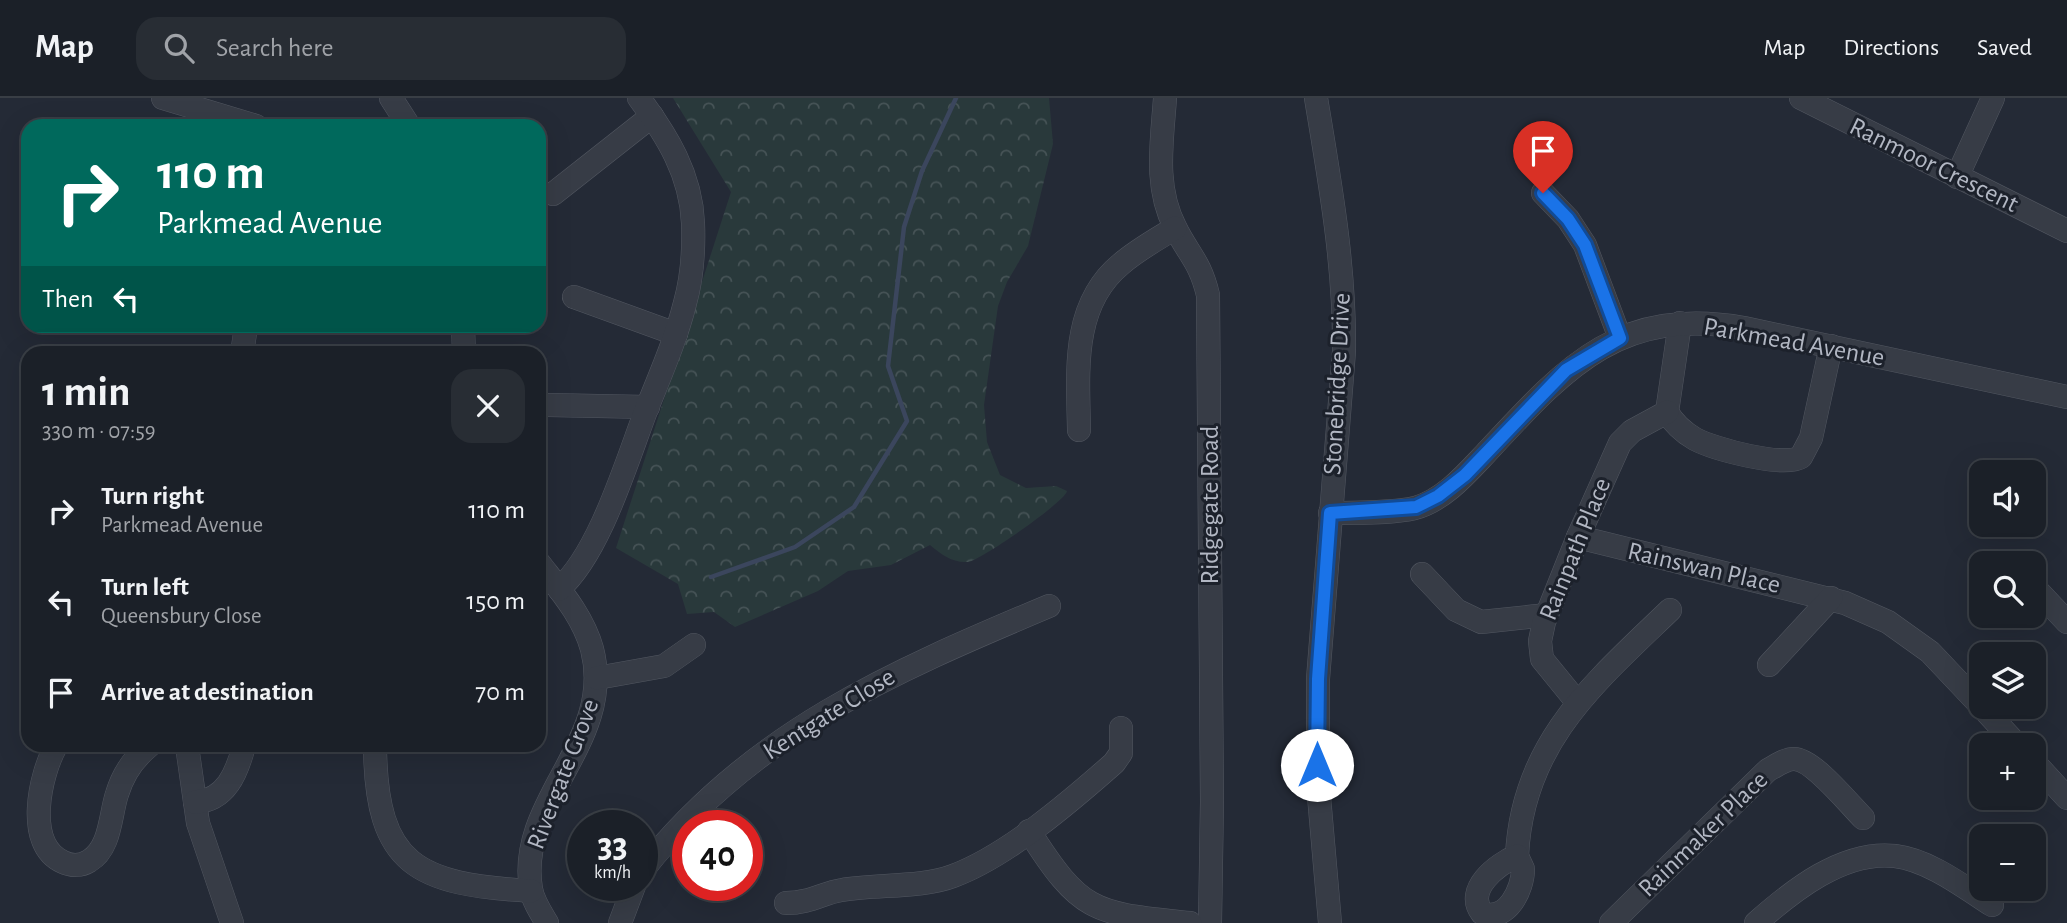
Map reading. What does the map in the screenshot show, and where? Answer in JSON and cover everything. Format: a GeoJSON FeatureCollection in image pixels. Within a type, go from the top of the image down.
{"type":"FeatureCollection","features":[{"type":"Feature","properties":{"kind":"street"},"geometry":{"type":"LineString","coordinates":[[163,98],[233,119]]}},
{"type":"Feature","properties":{"kind":"street"},"geometry":{"type":"LineString","coordinates":[[391,98],[404,119]]}},
{"type":"Feature","properties":{"kind":"street","name":"Ridgegate Road"},"geometry":{"type":"LineString","coordinates":[[1165,98],[1161,184],[1175,228],[1196,259],[1208,295],[1212,788],[1210,923]]}},
{"type":"Feature","properties":{"kind":"street","name":"Stonebridge Drive"},"geometry":{"type":"LineString","coordinates":[[1316,98],[1338,230],[1344,312],[1344,352],[1322,608],[1317,746],[1330,923]]}},
{"type":"Feature","properties":{"kind":"street","name":"Ranmoor Crescent"},"geometry":{"type":"LineString","coordinates":[[1801,98],[2067,230]]}},
{"type":"Feature","properties":{"kind":"street"},"geometry":{"type":"LineString","coordinates":[[1957,177],[1993,98]]}},
{"type":"Feature","properties":{"kind":"street"},"geometry":{"type":"LineString","coordinates":[[553,194],[646,107],[679,160],[688,187],[693,222],[686,300],[676,334],[583,562],[559,589]]}},
{"type":"Feature","properties":{"kind":"street"},"geometry":{"type":"LineString","coordinates":[[1543,193],[1568,219],[1585,245],[1620,338]]}},
{"type":"Feature","properties":{"kind":"street"},"geometry":{"type":"LineString","coordinates":[[1079,430],[1080,343],[1091,305],[1105,280],[1120,264],[1175,228]]}},
{"type":"Feature","properties":{"kind":"street"},"geometry":{"type":"LineString","coordinates":[[574,297],[676,334]]}},
{"type":"Feature","properties":{"kind":"street"},"geometry":{"type":"LineString","coordinates":[[1680,323],[1667,412],[1679,428],[1709,445],[1785,462],[1796,460],[1807,449],[1831,346]]}},
{"type":"Feature","properties":{"kind":"street","name":"Parkmead Avenue"},"geometry":{"type":"LineString","coordinates":[[1330,513],[1416,507],[1438,496],[1465,475],[1566,370],[1620,338],[1645,329],[1680,323],[1725,324],[2067,397]]}},
{"type":"Feature","properties":{"kind":"street"},"geometry":{"type":"LineString","coordinates":[[548,405],[648,407]]}},
{"type":"Feature","properties":{"kind":"street","name":"Rainpath Place"},"geometry":{"type":"LineString","coordinates":[[1577,702],[1542,659],[1541,641],[1547,615],[1577,537],[1620,443],[1632,430],[1667,412]]}},
{"type":"Feature","properties":{"kind":"street","name":"Rainswan Place"},"geometry":{"type":"LineString","coordinates":[[1577,537],[1831,598],[1888,622],[1930,652],[1969,694]]}},
{"type":"Feature","properties":{"kind":"street","name":"Rivergate Grove"},"geometry":{"type":"LineString","coordinates":[[546,572],[580,620],[592,647],[597,678],[596,702],[584,735],[534,834],[530,858],[531,891],[547,923]]}},
{"type":"Feature","properties":{"kind":"street"},"geometry":{"type":"LineString","coordinates":[[1422,574],[1456,610],[1481,622],[1547,615]]}},
{"type":"Feature","properties":{"kind":"street","name":"Rainswan Place"},"geometry":{"type":"LineString","coordinates":[[1769,665],[1831,598]]}},
{"type":"Feature","properties":{"kind":"street"},"geometry":{"type":"LineString","coordinates":[[2046,600],[2067,622]]}},
{"type":"Feature","properties":{"kind":"street","name":"Kentgate Close"},"geometry":{"type":"LineString","coordinates":[[658,851],[704,801],[752,762],[819,715],[918,662],[1049,606]]}},
{"type":"Feature","properties":{"kind":"street"},"geometry":{"type":"LineString","coordinates":[[1517,856],[1518,823],[1529,784],[1550,744],[1577,702],[1670,610]]}},
{"type":"Feature","properties":{"kind":"street"},"geometry":{"type":"LineString","coordinates":[[597,678],[664,666],[694,645]]}},
{"type":"Feature","properties":{"kind":"street","name":"Rainswan Place"},"geometry":{"type":"LineString","coordinates":[[1992,719],[2006,733]]}},
{"type":"Feature","properties":{"kind":"street"},"geometry":{"type":"LineString","coordinates":[[786,903],[810,902],[839,890],[953,876],[1028,831],[1114,763],[1121,753],[1121,728]]}},
{"type":"Feature","properties":{"kind":"street"},"geometry":{"type":"LineString","coordinates":[[54,752],[41,782],[41,833],[49,851],[58,859],[77,865],[89,861],[100,851],[126,772],[141,752]]}},
{"type":"Feature","properties":{"kind":"street"},"geometry":{"type":"LineString","coordinates":[[188,752],[197,812],[232,923]]}},
{"type":"Feature","properties":{"kind":"street"},"geometry":{"type":"LineString","coordinates":[[197,812],[223,792],[241,752]]}},
{"type":"Feature","properties":{"kind":"street"},"geometry":{"type":"LineString","coordinates":[[375,752],[379,806],[393,841],[407,858],[428,874],[455,882],[531,891]]}},
{"type":"Feature","properties":{"kind":"street","name":"Rainmaker Place"},"geometry":{"type":"LineString","coordinates":[[1611,923],[1768,770],[1782,762],[1795,758],[1810,764],[1863,818]]}},
{"type":"Feature","properties":{"kind":"street"},"geometry":{"type":"LineString","coordinates":[[2046,775],[2067,797]]}},
{"type":"Feature","properties":{"kind":"street"},"geometry":{"type":"LineString","coordinates":[[1028,831],[1056,874],[1093,906],[1120,914],[1190,923]]}},
{"type":"Feature","properties":{"kind":"street"},"geometry":{"type":"LineString","coordinates":[[1756,923],[1783,899],[1832,869],[1869,856],[1897,856],[1927,867],[1992,905]]}},
{"type":"Feature","properties":{"kind":"street"},"geometry":{"type":"LineString","coordinates":[[620,923],[628,901]]}},
{"type":"Feature","properties":{"kind":"green space"},"geometry":{"type":"Polygon","coordinates":[[[673,98],[1049,98],[1053,144],[1028,246],[1007,282],[998,306],[984,405],[987,442],[1000,475],[1026,488],[1056,486],[1067,491],[1063,497],[1022,530],[976,559],[962,562],[952,559],[930,545],[891,565],[848,571],[818,591],[735,627],[714,612],[687,614],[678,584],[616,548],[731,192],[673,98]]]}},
{"type":"Feature","properties":{"kind":"waterway"},"geometry":{"type":"LineString","coordinates":[[711,577],[795,547],[854,507],[907,421],[888,366],[904,227],[922,171],[956,98]]}},
{"type":"Feature","properties":{"kind":"route"},"geometry":{"type":"LineString","coordinates":[[1317,765],[1318,679],[1330,513],[1416,507],[1438,496],[1465,475],[1566,370],[1585,356],[1620,338],[1585,245],[1568,219],[1543,193]]}}]}
